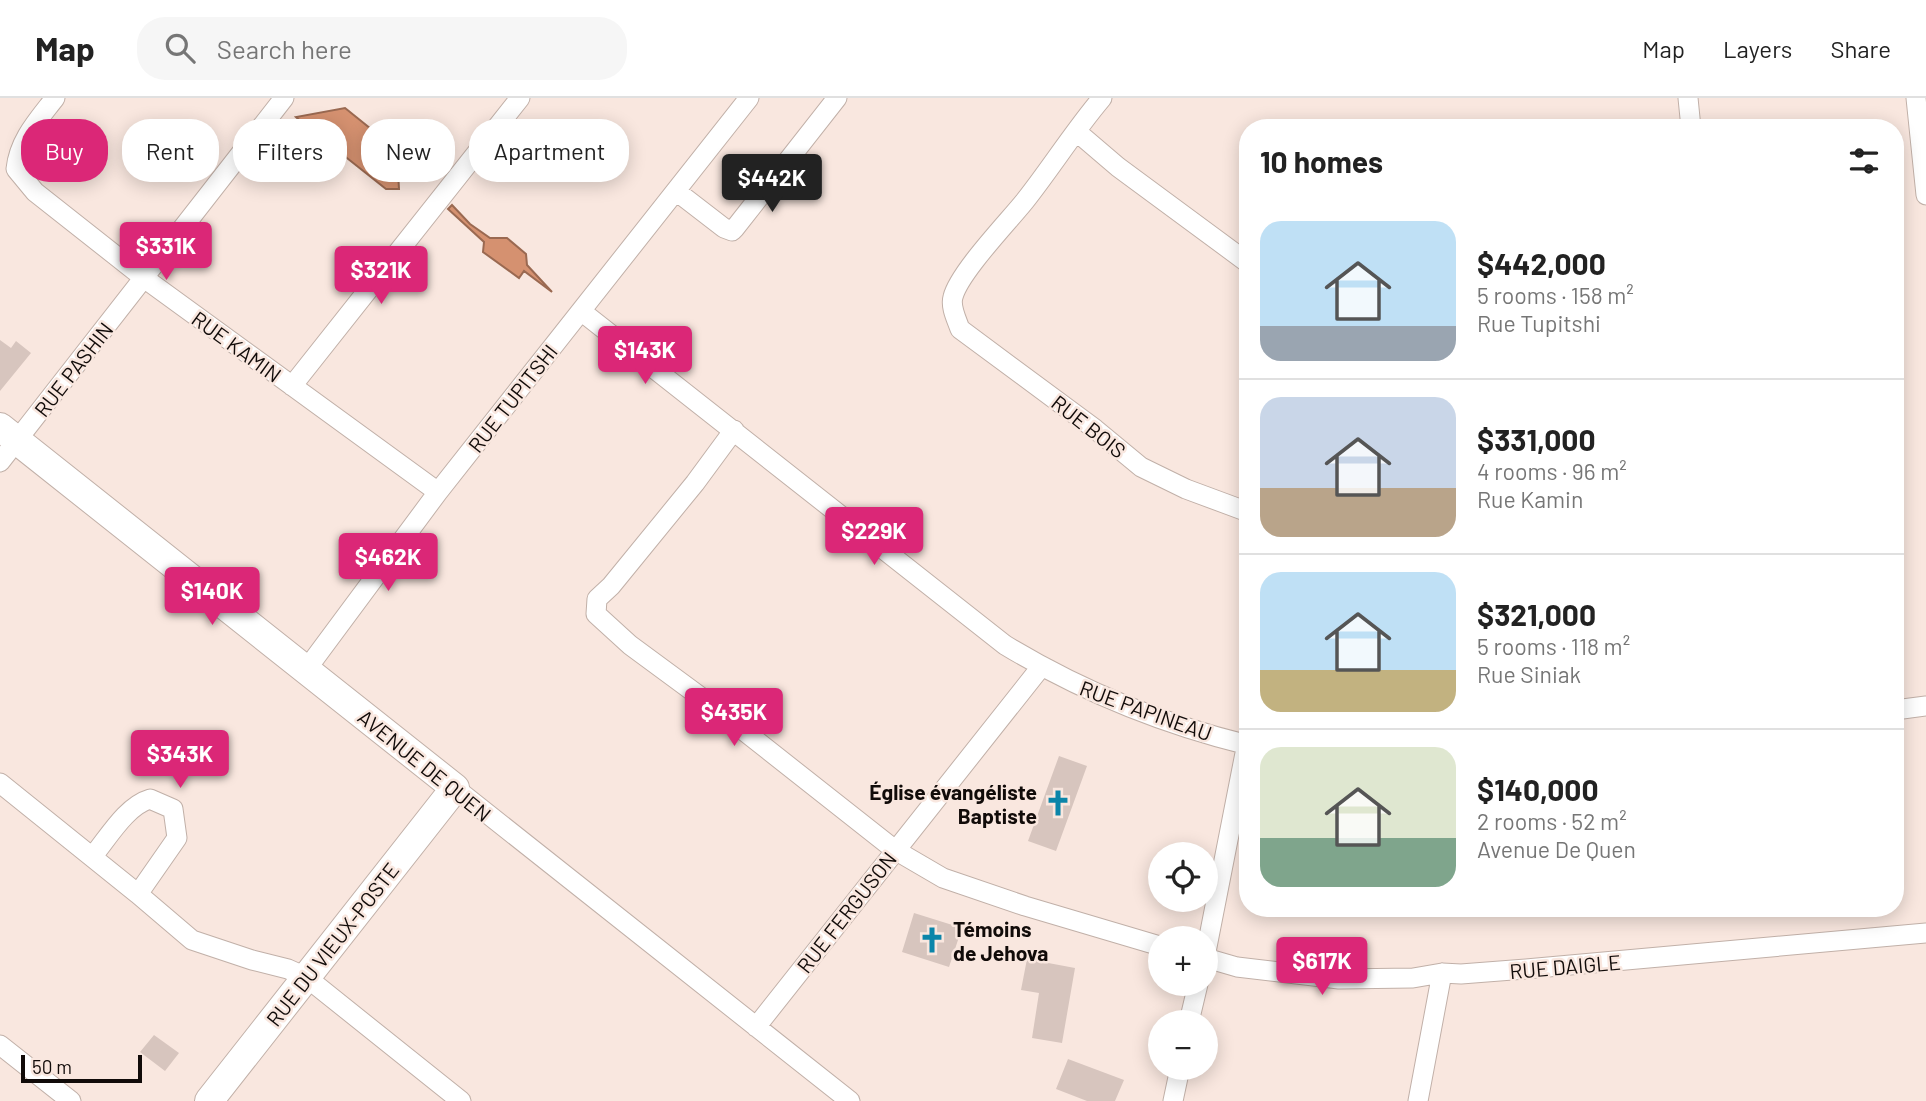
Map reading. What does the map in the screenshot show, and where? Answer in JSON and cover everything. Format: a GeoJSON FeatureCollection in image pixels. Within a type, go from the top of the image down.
{"type":"FeatureCollection","features":[{"type":"Feature","properties":{"kind":"street","name":"RUE KAMIN"},"geometry":{"type":"LineString","coordinates":[[55,98],[17,154],[16,169],[35,192],[144,278],[438,492]]}},
{"type":"Feature","properties":{"kind":"street","name":"RUE PASHIN"},"geometry":{"type":"LineString","coordinates":[[6,444],[144,278],[284,98]]}},
{"type":"Feature","properties":{"kind":"street"},"geometry":{"type":"LineString","coordinates":[[292,386],[520,98]]}},
{"type":"Feature","properties":{"kind":"street","name":"RUE TUPITSHI"},"geometry":{"type":"LineString","coordinates":[[306,670],[438,492],[749,98]]}},
{"type":"Feature","properties":{"kind":"street"},"geometry":{"type":"LineString","coordinates":[[676,191],[724,229],[735,229],[837,98]]}},
{"type":"Feature","properties":{"kind":"street"},"geometry":{"type":"LineString","coordinates":[[1102,98],[1077,132],[1118,167],[1239,256]]}},
{"type":"Feature","properties":{"kind":"street"},"geometry":{"type":"LineString","coordinates":[[1688,98],[1690,119]]}},
{"type":"Feature","properties":{"kind":"street"},"geometry":{"type":"LineString","coordinates":[[1916,98],[1926,195]]}},
{"type":"Feature","properties":{"kind":"street","name":"RUE BOIS"},"geometry":{"type":"LineString","coordinates":[[1077,132],[974,263],[953,298],[960,329],[1095,429],[1141,467],[1186,489],[1239,509]]}},
{"type":"Feature","properties":{"kind":"street","name":"RUE PAPINEAU"},"geometry":{"type":"LineString","coordinates":[[581,311],[1005,645],[1041,667],[1103,698],[1153,716],[1239,741]]}},
{"type":"Feature","properties":{"kind":"street"},"geometry":{"type":"LineString","coordinates":[[734,430],[695,483],[611,586],[597,599],[596,614],[630,645],[706,701],[895,850],[943,878],[1025,906],[1148,942]]}},
{"type":"Feature","properties":{"kind":"street","name":"AVENUE DE QUEN"},"geometry":{"type":"LineString","coordinates":[[6,444],[306,670],[850,1101]]}},
{"type":"Feature","properties":{"kind":"street","name":"RUE FERGUSON"},"geometry":{"type":"LineString","coordinates":[[756,1027],[1041,667]]}},
{"type":"Feature","properties":{"kind":"street"},"geometry":{"type":"LineString","coordinates":[[1904,709],[1926,706]]}},
{"type":"Feature","properties":{"kind":"street"},"geometry":{"type":"LineString","coordinates":[[0,783],[192,940],[306,977],[461,1101]]}},
{"type":"Feature","properties":{"kind":"street"},"geometry":{"type":"LineString","coordinates":[[1211,926],[1239,784]]}},
{"type":"Feature","properties":{"kind":"street","name":"RUE DU VIEUX-POSTE"},"geometry":{"type":"LineString","coordinates":[[209,1101],[455,788]]}},
{"type":"Feature","properties":{"kind":"street"},"geometry":{"type":"LineString","coordinates":[[92,857],[139,802],[150,799],[173,809],[177,838],[138,894]]}},
{"type":"Feature","properties":{"kind":"street","name":"RUE DAIGLE"},"geometry":{"type":"LineString","coordinates":[[1218,961],[1237,967],[1339,979],[1413,978],[1442,973],[1525,970],[1926,933]]}},
{"type":"Feature","properties":{"kind":"street"},"geometry":{"type":"LineString","coordinates":[[1418,1101],[1442,973]]}},
{"type":"Feature","properties":{"kind":"street"},"geometry":{"type":"LineString","coordinates":[[0,1045],[71,1101]]}},
{"type":"Feature","properties":{"kind":"street"},"geometry":{"type":"LineString","coordinates":[[1173,1101],[1177,1080]]}},
{"type":"Feature","properties":{"kind":"shaded area"},"geometry":{"type":"Polygon","coordinates":[[[345,108],[361,121],[361,169],[347,158],[347,119],[296,117],[345,108]]]}},
{"type":"Feature","properties":{"kind":"shaded area"},"geometry":{"type":"Polygon","coordinates":[[[377,182],[399,182],[399,189],[386,189],[377,182]]]}},
{"type":"Feature","properties":{"kind":"shaded area"},"geometry":{"type":"Polygon","coordinates":[[[452,205],[470,224],[490,238],[507,238],[526,254],[527,265],[552,292],[524,271],[519,278],[483,252],[484,242],[448,209],[452,205]]]}},
{"type":"Feature","properties":{"kind":"building"},"geometry":{"type":"Polygon","coordinates":[[[0,340],[11,348],[16,341],[31,353],[0,391],[0,340]]]}},
{"type":"Feature","properties":{"kind":"building","name":"Église évangéliste Baptiste"},"geometry":{"type":"Polygon","coordinates":[[[1059,756],[1087,766],[1056,851],[1028,841],[1059,756]]]}},
{"type":"Feature","properties":{"kind":"building","name":"Témoins de Jehova"},"geometry":{"type":"Polygon","coordinates":[[[914,913],[962,928],[949,967],[902,952],[914,913]]]}},
{"type":"Feature","properties":{"kind":"building"},"geometry":{"type":"Polygon","coordinates":[[[1027,959],[1075,968],[1062,1043],[1032,1038],[1039,993],[1021,990],[1027,959]]]}},
{"type":"Feature","properties":{"kind":"building"},"geometry":{"type":"Polygon","coordinates":[[[154,1035],[179,1053],[165,1071],[140,1052],[154,1035]]]}},
{"type":"Feature","properties":{"kind":"building"},"geometry":{"type":"Polygon","coordinates":[[[1068,1059],[1124,1080],[1115,1101],[1087,1101],[1056,1089],[1068,1059]]]}},
{"type":"Feature","properties":{"kind":"place","name":"Église évangéliste Baptiste"},"geometry":{"type":"Point","coordinates":[1058,803]}},
{"type":"Feature","properties":{"kind":"place","name":"Témoins de Jehova"},"geometry":{"type":"Point","coordinates":[932,940]}}]}
